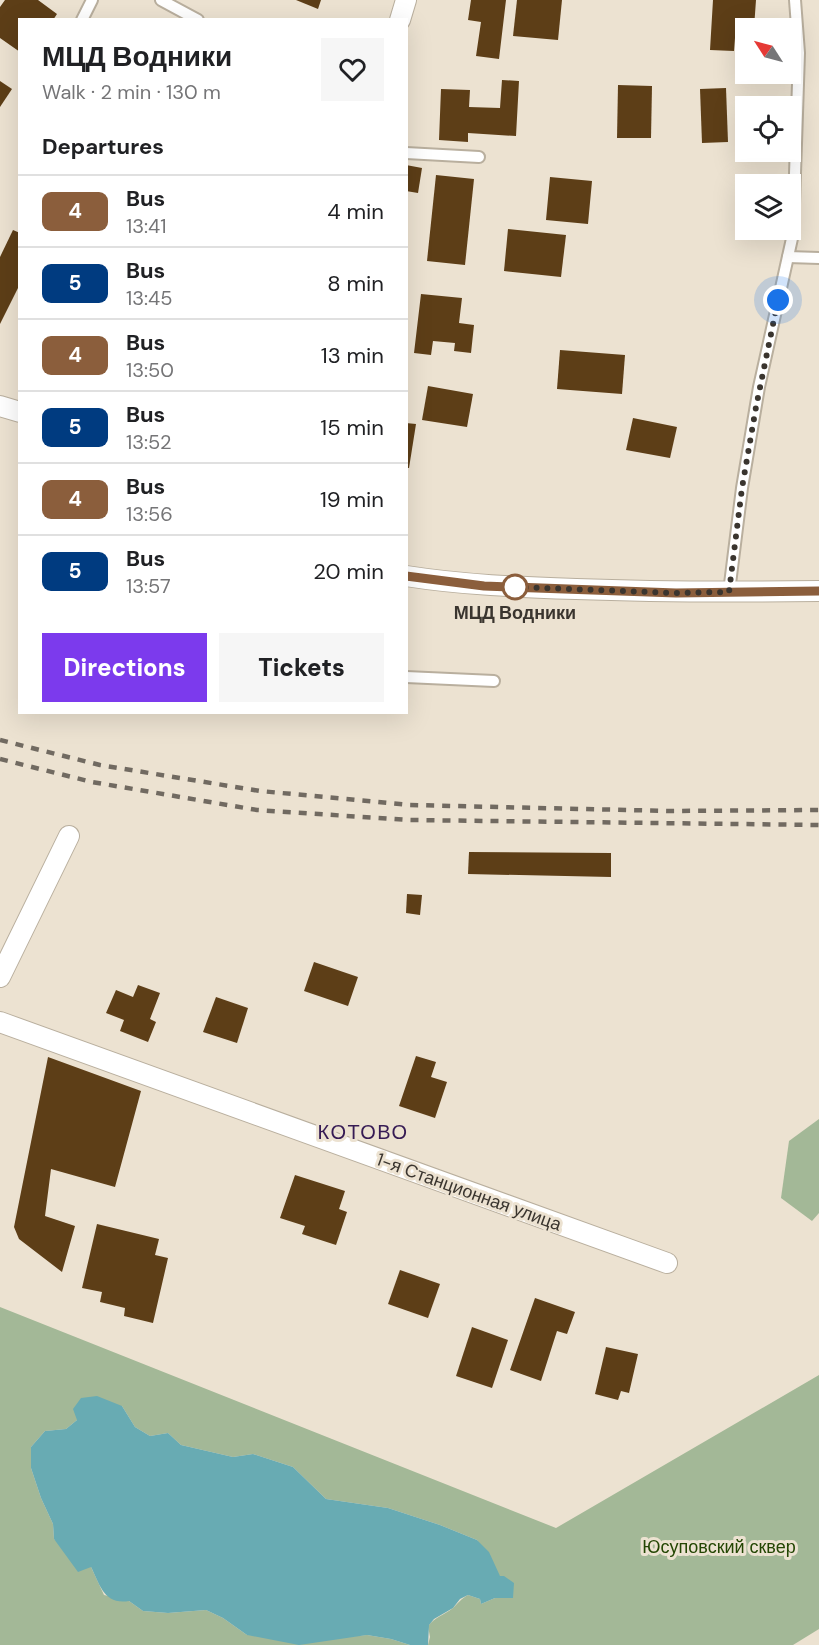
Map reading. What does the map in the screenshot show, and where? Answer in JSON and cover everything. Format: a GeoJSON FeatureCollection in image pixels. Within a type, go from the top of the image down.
{"type":"FeatureCollection","features":[{"type":"Feature","properties":{"kind":"street"},"geometry":{"type":"LineString","coordinates":[[400,18],[405,0]]}},
{"type":"Feature","properties":{"kind":"street"},"geometry":{"type":"LineString","coordinates":[[0,406],[18,411]]}},
{"type":"Feature","properties":{"kind":"street"},"geometry":{"type":"LineString","coordinates":[[408,576],[484,586],[676,593],[819,591]]}},
{"type":"Feature","properties":{"kind":"street"},"geometry":{"type":"LineString","coordinates":[[0,977],[69,836]]}},
{"type":"Feature","properties":{"kind":"street","name":"1-я Станционная улица"},"geometry":{"type":"LineString","coordinates":[[0,1022],[667,1263]]}},
{"type":"Feature","properties":{"kind":"lane"},"geometry":{"type":"LineString","coordinates":[[83,18],[92,0]]}},
{"type":"Feature","properties":{"kind":"lane"},"geometry":{"type":"LineString","coordinates":[[161,0],[194,18]]}},
{"type":"Feature","properties":{"kind":"lane"},"geometry":{"type":"LineString","coordinates":[[729,592],[742,488],[759,387],[793,234],[799,53],[795,0]]}},
{"type":"Feature","properties":{"kind":"lane"},"geometry":{"type":"LineString","coordinates":[[408,153],[479,157]]}},
{"type":"Feature","properties":{"kind":"lane"},"geometry":{"type":"LineString","coordinates":[[788,257],[819,258]]}},
{"type":"Feature","properties":{"kind":"lane"},"geometry":{"type":"LineString","coordinates":[[408,677],[494,681]]}},
{"type":"Feature","properties":{"kind":"green space"},"geometry":{"type":"Polygon","coordinates":[[[819,1119],[819,1213],[812,1221],[781,1198],[789,1141],[819,1119]]]}},
{"type":"Feature","properties":{"kind":"green space","name":"Юсуповский сквер"},"geometry":{"type":"Polygon","coordinates":[[[0,1307],[556,1528],[819,1375],[819,1629],[793,1645],[428,1645],[430,1637],[428,1626],[468,1595],[480,1599],[481,1604],[495,1598],[513,1598],[477,1540],[388,1508],[326,1499],[293,1467],[253,1454],[233,1457],[181,1445],[168,1433],[150,1436],[135,1427],[122,1406],[77,1420],[66,1429],[45,1431],[31,1447],[31,1468],[53,1524],[54,1539],[91,1567],[104,1595],[129,1601],[143,1611],[168,1613],[206,1610],[223,1618],[247,1635],[334,1638],[367,1635],[410,1645],[0,1645],[0,1307]]]}},
{"type":"Feature","properties":{"kind":"water"},"geometry":{"type":"Polygon","coordinates":[[[97,1396],[122,1406],[135,1427],[150,1436],[168,1433],[181,1445],[233,1457],[253,1454],[293,1467],[326,1499],[388,1508],[477,1540],[489,1552],[500,1576],[514,1583],[513,1598],[495,1598],[481,1604],[480,1599],[468,1595],[460,1599],[453,1608],[434,1619],[429,1625],[428,1645],[410,1645],[367,1635],[299,1645],[247,1635],[223,1618],[206,1610],[168,1613],[143,1611],[129,1601],[114,1600],[108,1597],[100,1587],[91,1567],[78,1572],[54,1539],[53,1524],[31,1468],[31,1447],[45,1431],[66,1429],[77,1420],[73,1409],[81,1398],[97,1396]]]}},
{"type":"Feature","properties":{"kind":"building"},"geometry":{"type":"Polygon","coordinates":[[[5,0],[38,0],[57,14],[54,18],[18,18],[18,51],[0,38],[0,7],[5,0]]]}},
{"type":"Feature","properties":{"kind":"building"},"geometry":{"type":"Polygon","coordinates":[[[296,0],[321,0],[318,9],[296,0]]]}},
{"type":"Feature","properties":{"kind":"building"},"geometry":{"type":"Polygon","coordinates":[[[471,0],[506,0],[499,59],[476,56],[481,22],[468,20],[471,0]]]}},
{"type":"Feature","properties":{"kind":"building"},"geometry":{"type":"Polygon","coordinates":[[[517,0],[562,0],[558,40],[513,36],[517,0]]]}},
{"type":"Feature","properties":{"kind":"building"},"geometry":{"type":"Polygon","coordinates":[[[713,0],[756,0],[755,18],[735,18],[734,51],[710,50],[713,0]]]}},
{"type":"Feature","properties":{"kind":"building"},"geometry":{"type":"Polygon","coordinates":[[[502,80],[519,81],[516,136],[468,133],[468,142],[439,140],[441,89],[470,90],[469,107],[500,108],[502,80]]]}},
{"type":"Feature","properties":{"kind":"building"},"geometry":{"type":"Polygon","coordinates":[[[0,81],[12,89],[0,107],[0,81]]]}},
{"type":"Feature","properties":{"kind":"building"},"geometry":{"type":"Polygon","coordinates":[[[618,85],[652,86],[651,138],[617,138],[618,85]]]}},
{"type":"Feature","properties":{"kind":"building"},"geometry":{"type":"Polygon","coordinates":[[[726,88],[728,142],[702,143],[700,89],[726,88]]]}},
{"type":"Feature","properties":{"kind":"building"},"geometry":{"type":"Polygon","coordinates":[[[408,165],[422,168],[418,193],[408,191],[408,165]]]}},
{"type":"Feature","properties":{"kind":"building"},"geometry":{"type":"Polygon","coordinates":[[[436,175],[474,179],[465,265],[427,261],[436,175]]]}},
{"type":"Feature","properties":{"kind":"building"},"geometry":{"type":"Polygon","coordinates":[[[550,177],[592,181],[588,224],[546,220],[550,177]]]}},
{"type":"Feature","properties":{"kind":"building"},"geometry":{"type":"Polygon","coordinates":[[[508,229],[566,235],[561,277],[504,271],[508,229]]]}},
{"type":"Feature","properties":{"kind":"building"},"geometry":{"type":"Polygon","coordinates":[[[13,230],[18,232],[18,288],[0,324],[0,257],[13,230]]]}},
{"type":"Feature","properties":{"kind":"building"},"geometry":{"type":"Polygon","coordinates":[[[421,294],[462,298],[459,323],[474,325],[471,353],[454,351],[455,343],[433,341],[431,355],[414,353],[421,294]]]}},
{"type":"Feature","properties":{"kind":"building"},"geometry":{"type":"Polygon","coordinates":[[[560,350],[625,355],[622,394],[557,389],[560,350]]]}},
{"type":"Feature","properties":{"kind":"building"},"geometry":{"type":"Polygon","coordinates":[[[428,386],[473,394],[467,427],[422,420],[428,386]]]}},
{"type":"Feature","properties":{"kind":"building"},"geometry":{"type":"Polygon","coordinates":[[[633,418],[677,427],[670,458],[626,450],[633,418]]]}},
{"type":"Feature","properties":{"kind":"building"},"geometry":{"type":"Polygon","coordinates":[[[408,423],[416,424],[408,468],[408,423]]]}},
{"type":"Feature","properties":{"kind":"building"},"geometry":{"type":"Polygon","coordinates":[[[469,852],[611,853],[611,877],[468,874],[469,852]]]}},
{"type":"Feature","properties":{"kind":"building"},"geometry":{"type":"Polygon","coordinates":[[[407,894],[422,895],[420,915],[406,913],[407,894]]]}},
{"type":"Feature","properties":{"kind":"building"},"geometry":{"type":"Polygon","coordinates":[[[314,962],[358,977],[348,1006],[304,991],[314,962]]]}},
{"type":"Feature","properties":{"kind":"building"},"geometry":{"type":"Polygon","coordinates":[[[138,985],[160,993],[150,1019],[156,1022],[148,1042],[120,1031],[124,1020],[106,1013],[116,990],[133,997],[138,985]]]}},
{"type":"Feature","properties":{"kind":"building"},"geometry":{"type":"Polygon","coordinates":[[[216,997],[248,1008],[237,1043],[203,1032],[216,997]]]}},
{"type":"Feature","properties":{"kind":"building"},"geometry":{"type":"Polygon","coordinates":[[[416,1056],[436,1062],[431,1077],[447,1082],[435,1118],[399,1106],[416,1056]]]}},
{"type":"Feature","properties":{"kind":"building"},"geometry":{"type":"Polygon","coordinates":[[[48,1057],[141,1091],[115,1187],[51,1169],[45,1216],[75,1226],[62,1272],[19,1239],[14,1227],[48,1057]]]}},
{"type":"Feature","properties":{"kind":"building"},"geometry":{"type":"Polygon","coordinates":[[[295,1175],[345,1191],[339,1209],[347,1212],[336,1245],[302,1234],[305,1226],[280,1218],[295,1175]]]}},
{"type":"Feature","properties":{"kind":"building"},"geometry":{"type":"Polygon","coordinates":[[[97,1224],[159,1239],[155,1255],[168,1258],[153,1323],[124,1316],[125,1308],[100,1302],[102,1292],[82,1288],[97,1224]]]}},
{"type":"Feature","properties":{"kind":"building"},"geometry":{"type":"Polygon","coordinates":[[[400,1270],[440,1284],[428,1318],[388,1304],[400,1270]]]}},
{"type":"Feature","properties":{"kind":"building"},"geometry":{"type":"Polygon","coordinates":[[[535,1298],[575,1312],[567,1334],[557,1331],[541,1381],[510,1370],[535,1298]]]}},
{"type":"Feature","properties":{"kind":"building"},"geometry":{"type":"Polygon","coordinates":[[[472,1327],[508,1340],[492,1388],[456,1376],[472,1327]]]}},
{"type":"Feature","properties":{"kind":"building"},"geometry":{"type":"Polygon","coordinates":[[[606,1347],[638,1354],[629,1393],[621,1391],[618,1400],[595,1394],[606,1347]]]}},
{"type":"Feature","properties":{"kind":"railway"},"geometry":{"type":"LineString","coordinates":[[0,740],[100,765],[260,791],[410,805],[670,811],[819,810]]}},
{"type":"Feature","properties":{"kind":"railway"},"geometry":{"type":"LineString","coordinates":[[0,759],[92,782],[257,810],[409,820],[819,825]]}},
{"type":"Feature","properties":{"kind":"bus line","name":"4"},"geometry":{"type":"LineString","coordinates":[[408,576],[484,586],[676,593],[819,591]]}},
{"type":"Feature","properties":{"kind":"place","name":"МЦД Водники"},"geometry":{"type":"Point","coordinates":[515,587]}},
{"type":"Feature","properties":{"kind":"district","name":"КОТОВО"},"geometry":{"type":"Point","coordinates":[363,1132]}},
{"type":"Feature","properties":{"kind":"route"},"geometry":{"type":"LineString","coordinates":[[515,587],[676,593],[729,592],[742,488],[759,387],[778,300]]}}]}
